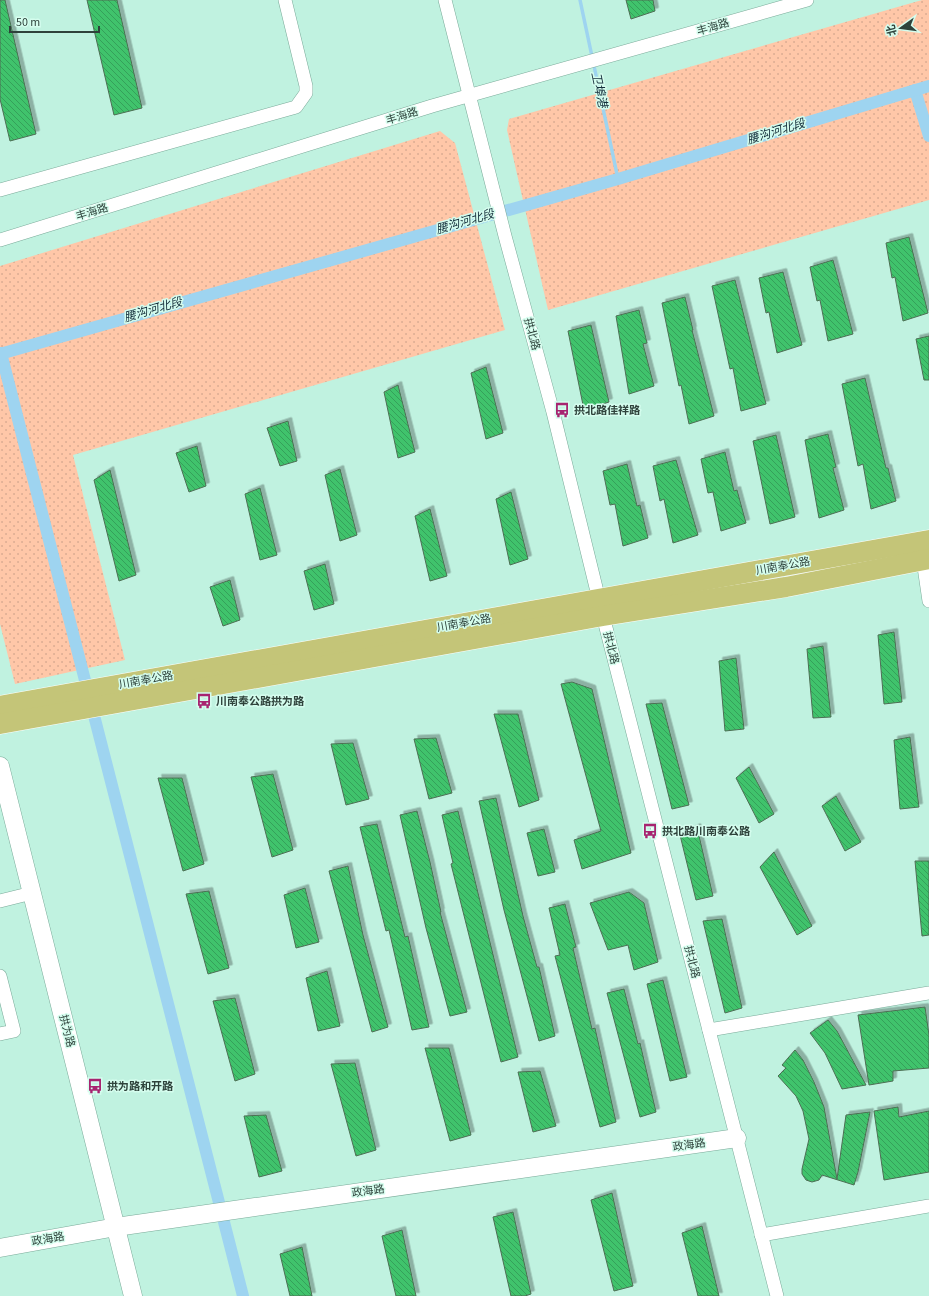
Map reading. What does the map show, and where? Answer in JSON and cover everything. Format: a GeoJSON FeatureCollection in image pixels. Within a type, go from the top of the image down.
{"type":"FeatureCollection","features":[{"type":"Feature","properties":{"kind":"main road","name":"川南奉公路"},"geometry":{"type":"LineString","coordinates":[[0,724],[47,707],[601,608],[929,540]]}},
{"type":"Feature","properties":{"kind":"main road","name":"川南奉公路"},"geometry":{"type":"LineString","coordinates":[[601,608],[786,587],[926,560]]}},
{"type":"Feature","properties":{"kind":"main road","name":"川南奉公路"},"geometry":{"type":"LineString","coordinates":[[0,706],[47,707]]}},
{"type":"Feature","properties":{"kind":"street"},"geometry":{"type":"LineString","coordinates":[[0,190],[296,107],[306,93],[306,86],[285,0]]}},
{"type":"Feature","properties":{"kind":"street","name":"拱北路"},"geometry":{"type":"LineString","coordinates":[[445,0],[505,236],[553,412],[601,608],[777,1296]]}},
{"type":"Feature","properties":{"kind":"street","name":"丰海路"},"geometry":{"type":"LineString","coordinates":[[0,240],[469,96],[806,0]]}},
{"type":"Feature","properties":{"kind":"street"},"geometry":{"type":"LineString","coordinates":[[926,560],[929,600]]}},
{"type":"Feature","properties":{"kind":"street","name":"拱为路"},"geometry":{"type":"LineString","coordinates":[[0,766],[133,1296]]}},
{"type":"Feature","properties":{"kind":"street"},"geometry":{"type":"LineString","coordinates":[[0,901],[32,893]]}},
{"type":"Feature","properties":{"kind":"street"},"geometry":{"type":"LineString","coordinates":[[0,976],[14,1031],[0,1034]]}},
{"type":"Feature","properties":{"kind":"street"},"geometry":{"type":"LineString","coordinates":[[709,1030],[929,993]]}},
{"type":"Feature","properties":{"kind":"street","name":"政海路"},"geometry":{"type":"LineString","coordinates":[[0,1248],[116,1227],[737,1138]]}},
{"type":"Feature","properties":{"kind":"street"},"geometry":{"type":"LineString","coordinates":[[761,1235],[929,1206]]}},
{"type":"Feature","properties":{"kind":"shaded area"},"geometry":{"type":"Polygon","coordinates":[[[922,0],[929,0],[929,200],[548,310],[507,130],[509,119],[922,0]]]}},
{"type":"Feature","properties":{"kind":"shaded area"},"geometry":{"type":"Polygon","coordinates":[[[440,131],[455,143],[505,330],[73,455],[125,660],[15,684],[0,624],[0,266],[440,131]]]}},
{"type":"Feature","properties":{"kind":"building"},"geometry":{"type":"Polygon","coordinates":[[[0,0],[5,0],[36,134],[10,141],[0,99],[0,0]]]}},
{"type":"Feature","properties":{"kind":"building"},"geometry":{"type":"Polygon","coordinates":[[[87,0],[117,0],[142,108],[114,115],[87,0]]]}},
{"type":"Feature","properties":{"kind":"building"},"geometry":{"type":"Polygon","coordinates":[[[626,0],[653,0],[655,11],[631,19],[626,0]]]}},
{"type":"Feature","properties":{"kind":"building"},"geometry":{"type":"Polygon","coordinates":[[[909,237],[928,313],[903,321],[895,277],[892,278],[886,243],[909,237]]]}},
{"type":"Feature","properties":{"kind":"building"},"geometry":{"type":"Polygon","coordinates":[[[833,260],[853,334],[828,341],[820,300],[817,301],[810,267],[833,260]]]}},
{"type":"Feature","properties":{"kind":"building"},"geometry":{"type":"Polygon","coordinates":[[[783,272],[802,345],[777,353],[769,312],[766,313],[759,278],[783,272]]]}},
{"type":"Feature","properties":{"kind":"building"},"geometry":{"type":"Polygon","coordinates":[[[735,280],[766,404],[741,411],[733,368],[730,369],[712,286],[735,280]]]}},
{"type":"Feature","properties":{"kind":"building"},"geometry":{"type":"Polygon","coordinates":[[[685,297],[714,416],[689,424],[681,385],[679,386],[662,303],[685,297]]]}},
{"type":"Feature","properties":{"kind":"building"},"geometry":{"type":"Polygon","coordinates":[[[639,310],[647,343],[643,344],[654,386],[629,394],[616,316],[639,310]]]}},
{"type":"Feature","properties":{"kind":"building"},"geometry":{"type":"Polygon","coordinates":[[[591,325],[609,402],[584,410],[568,331],[591,325]]]}},
{"type":"Feature","properties":{"kind":"building"},"geometry":{"type":"Polygon","coordinates":[[[929,336],[929,380],[924,380],[916,339],[929,336]]]}},
{"type":"Feature","properties":{"kind":"building"},"geometry":{"type":"Polygon","coordinates":[[[486,367],[503,433],[486,439],[471,373],[486,367]]]}},
{"type":"Feature","properties":{"kind":"building"},"geometry":{"type":"Polygon","coordinates":[[[865,378],[886,468],[888,468],[896,501],[871,509],[863,464],[858,466],[842,384],[865,378]]]}},
{"type":"Feature","properties":{"kind":"building"},"geometry":{"type":"Polygon","coordinates":[[[398,385],[415,452],[398,458],[384,392],[398,385]]]}},
{"type":"Feature","properties":{"kind":"building"},"geometry":{"type":"Polygon","coordinates":[[[288,421],[297,461],[280,466],[267,428],[288,421]]]}},
{"type":"Feature","properties":{"kind":"building"},"geometry":{"type":"Polygon","coordinates":[[[828,434],[836,467],[833,468],[844,510],[819,518],[805,440],[828,434]]]}},
{"type":"Feature","properties":{"kind":"building"},"geometry":{"type":"Polygon","coordinates":[[[776,435],[795,517],[770,524],[753,441],[776,435]]]}},
{"type":"Feature","properties":{"kind":"building"},"geometry":{"type":"Polygon","coordinates":[[[197,446],[206,486],[189,492],[176,453],[197,446]]]}},
{"type":"Feature","properties":{"kind":"building"},"geometry":{"type":"Polygon","coordinates":[[[725,452],[734,491],[737,490],[746,523],[721,531],[713,492],[708,493],[701,459],[725,452]]]}},
{"type":"Feature","properties":{"kind":"building"},"geometry":{"type":"Polygon","coordinates":[[[676,460],[698,535],[673,543],[664,499],[660,501],[653,466],[676,460]]]}},
{"type":"Feature","properties":{"kind":"building"},"geometry":{"type":"Polygon","coordinates":[[[627,464],[637,506],[640,505],[648,538],[623,546],[615,504],[610,505],[603,471],[627,464]]]}},
{"type":"Feature","properties":{"kind":"building"},"geometry":{"type":"Polygon","coordinates":[[[340,469],[357,535],[340,541],[325,475],[340,469]]]}},
{"type":"Feature","properties":{"kind":"building"},"geometry":{"type":"Polygon","coordinates":[[[110,470],[136,575],[119,581],[94,480],[110,470]]]}},
{"type":"Feature","properties":{"kind":"building"},"geometry":{"type":"Polygon","coordinates":[[[260,488],[277,555],[260,560],[245,494],[260,488]]]}},
{"type":"Feature","properties":{"kind":"building"},"geometry":{"type":"Polygon","coordinates":[[[511,492],[528,559],[510,565],[496,499],[511,492]]]}},
{"type":"Feature","properties":{"kind":"building"},"geometry":{"type":"Polygon","coordinates":[[[430,509],[447,576],[430,581],[415,516],[430,509]]]}},
{"type":"Feature","properties":{"kind":"building"},"geometry":{"type":"Polygon","coordinates":[[[325,564],[334,604],[314,610],[304,571],[325,564]]]}},
{"type":"Feature","properties":{"kind":"building"},"geometry":{"type":"Polygon","coordinates":[[[230,580],[240,620],[223,626],[210,587],[230,580]]]}},
{"type":"Feature","properties":{"kind":"building"},"geometry":{"type":"Polygon","coordinates":[[[894,632],[902,702],[884,704],[878,635],[894,632]]]}},
{"type":"Feature","properties":{"kind":"building"},"geometry":{"type":"Polygon","coordinates":[[[823,646],[831,717],[813,718],[807,649],[823,646]]]}},
{"type":"Feature","properties":{"kind":"building"},"geometry":{"type":"Polygon","coordinates":[[[736,658],[744,729],[725,731],[719,661],[736,658]]]}},
{"type":"Feature","properties":{"kind":"building"},"geometry":{"type":"Polygon","coordinates":[[[572,682],[592,689],[631,853],[582,869],[574,840],[601,831],[561,684],[572,682]]]}},
{"type":"Feature","properties":{"kind":"building"},"geometry":{"type":"Polygon","coordinates":[[[662,703],[689,805],[672,809],[646,704],[662,703]]]}},
{"type":"Feature","properties":{"kind":"building"},"geometry":{"type":"Polygon","coordinates":[[[494,714],[518,714],[539,800],[519,807],[494,714]]]}},
{"type":"Feature","properties":{"kind":"building"},"geometry":{"type":"Polygon","coordinates":[[[910,737],[919,807],[900,809],[894,740],[910,737]]]}},
{"type":"Feature","properties":{"kind":"building"},"geometry":{"type":"Polygon","coordinates":[[[436,738],[452,793],[429,799],[414,739],[436,738]]]}},
{"type":"Feature","properties":{"kind":"building"},"geometry":{"type":"Polygon","coordinates":[[[353,743],[369,799],[346,805],[331,744],[353,743]]]}},
{"type":"Feature","properties":{"kind":"building"},"geometry":{"type":"Polygon","coordinates":[[[749,767],[774,814],[759,823],[736,778],[749,767]]]}},
{"type":"Feature","properties":{"kind":"building"},"geometry":{"type":"Polygon","coordinates":[[[273,774],[293,850],[272,857],[251,777],[273,774]]]}},
{"type":"Feature","properties":{"kind":"building"},"geometry":{"type":"Polygon","coordinates":[[[158,778],[182,778],[204,864],[183,871],[158,778]]]}},
{"type":"Feature","properties":{"kind":"building"},"geometry":{"type":"Polygon","coordinates":[[[836,796],[861,842],[845,851],[822,806],[836,796]]]}},
{"type":"Feature","properties":{"kind":"building"},"geometry":{"type":"Polygon","coordinates":[[[496,798],[523,916],[537,967],[539,967],[555,1036],[539,1041],[504,910],[479,801],[496,798]]]}},
{"type":"Feature","properties":{"kind":"building"},"geometry":{"type":"Polygon","coordinates":[[[417,811],[430,862],[440,912],[467,1012],[450,1016],[426,928],[400,815],[417,811]]]}},
{"type":"Feature","properties":{"kind":"building"},"geometry":{"type":"Polygon","coordinates":[[[458,811],[518,1057],[501,1062],[451,864],[453,863],[442,815],[458,811]]]}},
{"type":"Feature","properties":{"kind":"building"},"geometry":{"type":"Polygon","coordinates":[[[377,824],[405,937],[408,936],[429,1027],[412,1030],[389,930],[386,931],[360,827],[377,824]]]}},
{"type":"Feature","properties":{"kind":"building"},"geometry":{"type":"Polygon","coordinates":[[[697,827],[713,896],[696,900],[680,835],[697,827]]]}},
{"type":"Feature","properties":{"kind":"building"},"geometry":{"type":"Polygon","coordinates":[[[544,829],[555,872],[538,876],[527,833],[544,829]]]}},
{"type":"Feature","properties":{"kind":"building"},"geometry":{"type":"Polygon","coordinates":[[[774,852],[812,926],[797,935],[760,867],[774,852]]]}},
{"type":"Feature","properties":{"kind":"building"},"geometry":{"type":"Polygon","coordinates":[[[915,861],[929,861],[929,935],[922,936],[915,861]]]}},
{"type":"Feature","properties":{"kind":"building"},"geometry":{"type":"Polygon","coordinates":[[[348,866],[363,935],[388,1027],[372,1032],[329,871],[348,866]]]}},
{"type":"Feature","properties":{"kind":"building"},"geometry":{"type":"Polygon","coordinates":[[[305,888],[319,942],[296,948],[284,895],[305,888]]]}},
{"type":"Feature","properties":{"kind":"building"},"geometry":{"type":"Polygon","coordinates":[[[209,891],[229,968],[208,974],[186,894],[209,891]]]}},
{"type":"Feature","properties":{"kind":"building"},"geometry":{"type":"Polygon","coordinates":[[[629,892],[644,903],[658,962],[634,970],[628,945],[608,950],[590,903],[629,892]]]}},
{"type":"Feature","properties":{"kind":"building"},"geometry":{"type":"Polygon","coordinates":[[[565,904],[576,947],[573,948],[592,1029],[595,1028],[616,1122],[600,1127],[555,956],[560,955],[549,908],[565,904]]]}},
{"type":"Feature","properties":{"kind":"building"},"geometry":{"type":"Polygon","coordinates":[[[722,919],[742,1008],[725,1013],[703,921],[722,919]]]}},
{"type":"Feature","properties":{"kind":"building"},"geometry":{"type":"Polygon","coordinates":[[[327,971],[340,1026],[318,1031],[306,978],[327,971]]]}},
{"type":"Feature","properties":{"kind":"building"},"geometry":{"type":"Polygon","coordinates":[[[663,980],[687,1077],[670,1081],[647,984],[663,980]]]}},
{"type":"Feature","properties":{"kind":"building"},"geometry":{"type":"Polygon","coordinates":[[[624,989],[638,1044],[640,1043],[656,1112],[640,1117],[607,993],[624,989]]]}},
{"type":"Feature","properties":{"kind":"building"},"geometry":{"type":"Polygon","coordinates":[[[235,998],[255,1074],[235,1081],[213,1001],[235,998]]]}},
{"type":"Feature","properties":{"kind":"building"},"geometry":{"type":"Polygon","coordinates":[[[925,1007],[929,1035],[929,1068],[893,1071],[893,1081],[869,1085],[858,1015],[925,1007]]]}},
{"type":"Feature","properties":{"kind":"building"},"geometry":{"type":"Polygon","coordinates":[[[828,1020],[837,1031],[866,1085],[842,1089],[825,1053],[810,1033],[828,1020]]]}},
{"type":"Feature","properties":{"kind":"building"},"geometry":{"type":"Polygon","coordinates":[[[425,1048],[449,1048],[471,1135],[450,1141],[425,1048]]]}},
{"type":"Feature","properties":{"kind":"building"},"geometry":{"type":"Polygon","coordinates":[[[795,1050],[803,1060],[824,1107],[837,1179],[846,1115],[870,1112],[854,1185],[822,1175],[819,1180],[812,1182],[806,1180],[802,1174],[809,1139],[803,1111],[796,1096],[778,1076],[786,1068],[782,1065],[795,1050]]]}},
{"type":"Feature","properties":{"kind":"building"},"geometry":{"type":"Polygon","coordinates":[[[355,1063],[376,1150],[356,1156],[331,1064],[355,1063]]]}},
{"type":"Feature","properties":{"kind":"building"},"geometry":{"type":"Polygon","coordinates":[[[540,1071],[556,1126],[533,1132],[518,1072],[540,1071]]]}},
{"type":"Feature","properties":{"kind":"building"},"geometry":{"type":"Polygon","coordinates":[[[898,1107],[899,1117],[929,1111],[929,1172],[884,1180],[874,1111],[898,1107]]]}},
{"type":"Feature","properties":{"kind":"building"},"geometry":{"type":"Polygon","coordinates":[[[266,1115],[282,1171],[259,1177],[244,1116],[266,1115]]]}},
{"type":"Feature","properties":{"kind":"building"},"geometry":{"type":"Polygon","coordinates":[[[612,1193],[633,1286],[614,1291],[591,1200],[612,1193]]]}},
{"type":"Feature","properties":{"kind":"building"},"geometry":{"type":"Polygon","coordinates":[[[513,1212],[531,1294],[525,1296],[511,1296],[493,1217],[513,1212]]]}},
{"type":"Feature","properties":{"kind":"building"},"geometry":{"type":"Polygon","coordinates":[[[702,1226],[719,1296],[698,1296],[682,1233],[702,1226]]]}},
{"type":"Feature","properties":{"kind":"building"},"geometry":{"type":"Polygon","coordinates":[[[402,1230],[416,1296],[396,1296],[382,1236],[402,1230]]]}},
{"type":"Feature","properties":{"kind":"building"},"geometry":{"type":"Polygon","coordinates":[[[302,1247],[312,1296],[290,1296],[280,1254],[302,1247]]]}},
{"type":"Feature","properties":{"kind":"waterway","name":"卫埠港"},"geometry":{"type":"LineString","coordinates":[[580,0],[618,179]]}},
{"type":"Feature","properties":{"kind":"waterway","name":"腰沟河北段"},"geometry":{"type":"LineString","coordinates":[[0,354],[618,179],[929,86]]}},
{"type":"Feature","properties":{"kind":"waterway"},"geometry":{"type":"LineString","coordinates":[[915,90],[929,136]]}},
{"type":"Feature","properties":{"kind":"waterway"},"geometry":{"type":"LineString","coordinates":[[1,353],[243,1296]]}},
{"type":"Feature","properties":{"kind":"place","name":"拱北路佳祥路"},"geometry":{"type":"Point","coordinates":[562,410]}},
{"type":"Feature","properties":{"kind":"place","name":"川南奉公路拱为路"},"geometry":{"type":"Point","coordinates":[204,701]}},
{"type":"Feature","properties":{"kind":"place","name":"拱北路川南奉公路"},"geometry":{"type":"Point","coordinates":[650,831]}},
{"type":"Feature","properties":{"kind":"place","name":"拱为路和开路"},"geometry":{"type":"Point","coordinates":[95,1086]}}]}
